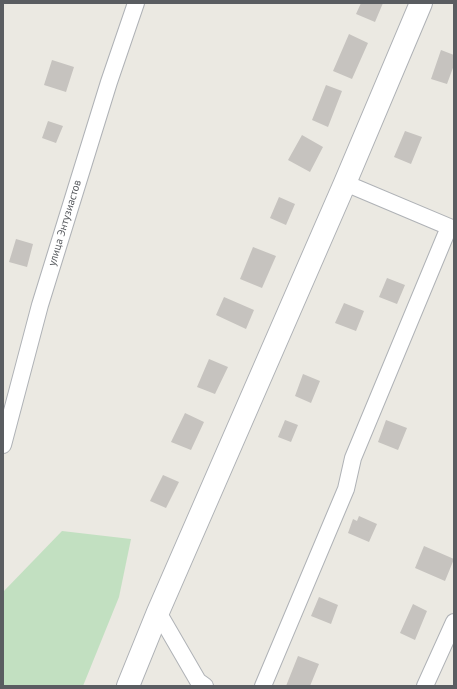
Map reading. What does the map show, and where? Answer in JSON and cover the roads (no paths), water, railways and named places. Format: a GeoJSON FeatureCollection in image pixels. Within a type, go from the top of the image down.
{"type":"FeatureCollection","features":[{"type":"Feature","properties":{"kind":"street","name":"улица Энтузиастов"},"geometry":{"type":"LineString","coordinates":[[3,445],[40,305],[107,89],[136,3]]}},
{"type":"Feature","properties":{"kind":"street"},"geometry":{"type":"LineString","coordinates":[[128,686],[158,612],[345,183],[421,3]]}},
{"type":"Feature","properties":{"kind":"street"},"geometry":{"type":"LineString","coordinates":[[263,686],[346,489],[353,458],[452,228],[345,183]]}},
{"type":"Feature","properties":{"kind":"street"},"geometry":{"type":"LineString","coordinates":[[158,612],[198,681],[205,686]]}},
{"type":"Feature","properties":{"kind":"street"},"geometry":{"type":"LineString","coordinates":[[425,686],[454,622]]}}]}
